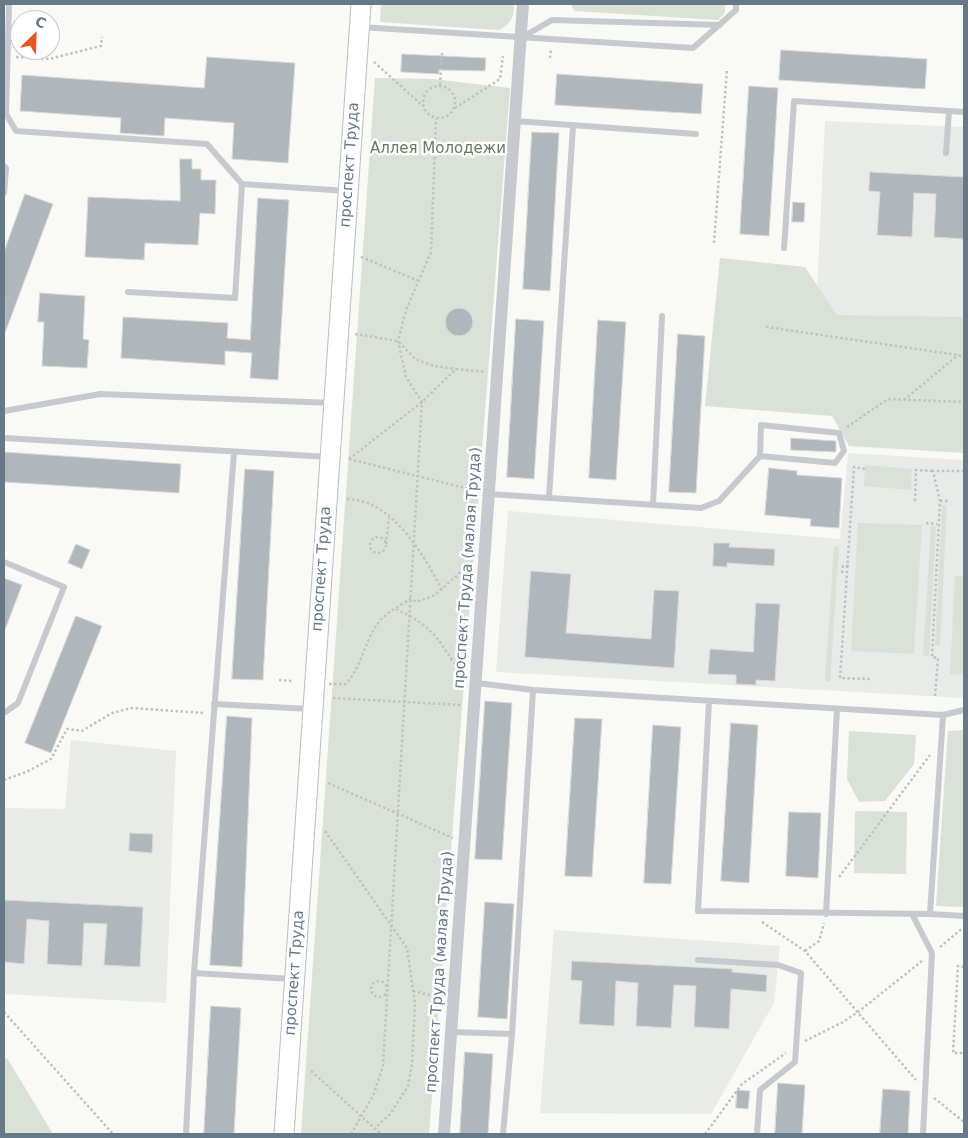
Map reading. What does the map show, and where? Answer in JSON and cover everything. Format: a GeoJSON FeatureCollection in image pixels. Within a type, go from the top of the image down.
{"type":"FeatureCollection","features":[{"type":"Feature","properties":{"kind":"street","name":"проспект Труда"},"geometry":{"type":"LineString","coordinates":[[284,1134],[361,4]]}},
{"type":"Feature","properties":{"kind":"street","name":"проспект Труда (малая Труда)"},"geometry":{"type":"LineString","coordinates":[[444,1134],[453,1032],[523,4]]}},
{"type":"Feature","properties":{"kind":"lane"},"geometry":{"type":"LineString","coordinates":[[9,4],[6,114],[16,130],[207,144],[242,184],[235,298],[128,292]]}},
{"type":"Feature","properties":{"kind":"lane"},"geometry":{"type":"LineString","coordinates":[[359,27],[520,39],[693,48],[720,25],[736,7]]}},
{"type":"Feature","properties":{"kind":"lane"},"geometry":{"type":"LineString","coordinates":[[520,39],[552,20],[720,25]]}},
{"type":"Feature","properties":{"kind":"lane"},"geometry":{"type":"LineString","coordinates":[[784,248],[794,101],[964,112]]}},
{"type":"Feature","properties":{"kind":"lane"},"geometry":{"type":"LineString","coordinates":[[946,154],[948,111]]}},
{"type":"Feature","properties":{"kind":"lane"},"geometry":{"type":"LineString","coordinates":[[514,121],[696,134]]}},
{"type":"Feature","properties":{"kind":"lane"},"geometry":{"type":"LineString","coordinates":[[549,497],[573,126]]}},
{"type":"Feature","properties":{"kind":"lane"},"geometry":{"type":"LineString","coordinates":[[4,166],[6,168],[4,193]]}},
{"type":"Feature","properties":{"kind":"lane"},"geometry":{"type":"LineString","coordinates":[[242,184],[348,191]]}},
{"type":"Feature","properties":{"kind":"lane"},"geometry":{"type":"LineString","coordinates":[[653,505],[662,316]]}},
{"type":"Feature","properties":{"kind":"lane"},"geometry":{"type":"LineString","coordinates":[[4,411],[100,394],[334,403]]}},
{"type":"Feature","properties":{"kind":"lane"},"geometry":{"type":"LineString","coordinates":[[489,494],[701,508],[719,501],[760,456],[761,424],[839,433],[844,451],[835,463],[760,456]]}},
{"type":"Feature","properties":{"kind":"lane"},"geometry":{"type":"LineString","coordinates":[[4,438],[330,457]]}},
{"type":"Feature","properties":{"kind":"lane"},"geometry":{"type":"LineString","coordinates":[[186,1134],[194,973],[234,452]]}},
{"type":"Feature","properties":{"kind":"lane"},"geometry":{"type":"LineString","coordinates":[[4,562],[64,587],[18,703],[4,713]]}},
{"type":"Feature","properties":{"kind":"lane"},"geometry":{"type":"LineString","coordinates":[[476,694],[533,690],[943,715],[964,710]]}},
{"type":"Feature","properties":{"kind":"lane"},"geometry":{"type":"LineString","coordinates":[[503,1134],[512,1034],[533,690]]}},
{"type":"Feature","properties":{"kind":"lane"},"geometry":{"type":"LineString","coordinates":[[709,701],[698,911],[964,916]]}},
{"type":"Feature","properties":{"kind":"lane"},"geometry":{"type":"LineString","coordinates":[[214,704],[313,709]]}},
{"type":"Feature","properties":{"kind":"lane"},"geometry":{"type":"LineString","coordinates":[[826,914],[836,709]]}},
{"type":"Feature","properties":{"kind":"lane"},"geometry":{"type":"LineString","coordinates":[[930,914],[943,715]]}},
{"type":"Feature","properties":{"kind":"lane"},"geometry":{"type":"LineString","coordinates":[[912,914],[932,953],[924,1134]]}},
{"type":"Feature","properties":{"kind":"lane"},"geometry":{"type":"LineString","coordinates":[[698,960],[778,965],[801,974],[795,1062],[760,1090],[757,1134]]}},
{"type":"Feature","properties":{"kind":"lane"},"geometry":{"type":"LineString","coordinates":[[194,973],[294,979]]}},
{"type":"Feature","properties":{"kind":"lane"},"geometry":{"type":"LineString","coordinates":[[453,1032],[512,1034]]}},
{"type":"Feature","properties":{"kind":"path"},"geometry":{"type":"LineString","coordinates":[[7,56],[49,59],[101,46],[102,37]]}},
{"type":"Feature","properties":{"kind":"path"},"geometry":{"type":"LineString","coordinates":[[440,85],[442,53]]}},
{"type":"Feature","properties":{"kind":"path"},"geometry":{"type":"LineString","coordinates":[[436,120],[448,116],[455,108],[500,79],[503,56]]}},
{"type":"Feature","properties":{"kind":"path"},"geometry":{"type":"LineString","coordinates":[[373,62],[436,120]]}},
{"type":"Feature","properties":{"kind":"path"},"geometry":{"type":"LineString","coordinates":[[714,243],[727,69]]}},
{"type":"Feature","properties":{"kind":"path"},"geometry":{"type":"LineString","coordinates":[[423,106],[424,96],[432,86],[440,85],[454,97],[455,108]]}},
{"type":"Feature","properties":{"kind":"path"},"geometry":{"type":"LineString","coordinates":[[351,1134],[373,1096],[383,1066],[422,402],[406,377],[398,341],[406,310],[431,252],[436,120]]}},
{"type":"Feature","properties":{"kind":"path"},"geometry":{"type":"LineString","coordinates":[[361,257],[419,281]]}},
{"type":"Feature","properties":{"kind":"path"},"geometry":{"type":"LineString","coordinates":[[766,327],[958,354],[964,358]]}},
{"type":"Feature","properties":{"kind":"path"},"geometry":{"type":"LineString","coordinates":[[355,334],[398,341],[415,359],[434,366],[497,373]]}},
{"type":"Feature","properties":{"kind":"path"},"geometry":{"type":"LineString","coordinates":[[904,400],[958,354]]}},
{"type":"Feature","properties":{"kind":"path"},"geometry":{"type":"LineString","coordinates":[[456,369],[422,402],[350,459],[489,494]]}},
{"type":"Feature","properties":{"kind":"path"},"geometry":{"type":"LineString","coordinates":[[839,433],[888,399],[964,402]]}},
{"type":"Feature","properties":{"kind":"path"},"geometry":{"type":"LineString","coordinates":[[865,469],[854,467],[849,566],[840,678],[872,679]]}},
{"type":"Feature","properties":{"kind":"path"},"geometry":{"type":"LineString","coordinates":[[915,501],[916,470],[964,472]]}},
{"type":"Feature","properties":{"kind":"path"},"geometry":{"type":"LineString","coordinates":[[933,471],[940,501],[932,657],[938,658],[935,696]]}},
{"type":"Feature","properties":{"kind":"path"},"geometry":{"type":"LineString","coordinates":[[347,499],[369,502],[414,541],[442,590]]}},
{"type":"Feature","properties":{"kind":"path"},"geometry":{"type":"LineString","coordinates":[[940,501],[949,500]]}},
{"type":"Feature","properties":{"kind":"path"},"geometry":{"type":"LineString","coordinates":[[386,544],[384,539],[379,537],[372,541],[370,547],[374,553],[380,553],[386,549],[389,518]]}},
{"type":"Feature","properties":{"kind":"path"},"geometry":{"type":"LineString","coordinates":[[926,523],[938,524]]}},
{"type":"Feature","properties":{"kind":"path"},"geometry":{"type":"LineString","coordinates":[[410,599],[417,602],[442,590],[486,547]]}},
{"type":"Feature","properties":{"kind":"path"},"geometry":{"type":"LineString","coordinates":[[842,573],[843,566],[849,566]]}},
{"type":"Feature","properties":{"kind":"path"},"geometry":{"type":"LineString","coordinates":[[334,684],[346,684],[357,671],[374,629],[380,620],[410,599]]}},
{"type":"Feature","properties":{"kind":"path"},"geometry":{"type":"LineString","coordinates":[[333,698],[403,702],[476,694],[440,640],[428,627],[396,609]]}},
{"type":"Feature","properties":{"kind":"path"},"geometry":{"type":"LineString","coordinates":[[278,680],[292,681]]}},
{"type":"Feature","properties":{"kind":"path"},"geometry":{"type":"LineString","coordinates":[[4,780],[26,772],[51,759],[67,729],[82,731],[112,713],[131,708],[214,714]]}},
{"type":"Feature","properties":{"kind":"path"},"geometry":{"type":"LineString","coordinates":[[827,892],[941,740]]}},
{"type":"Feature","properties":{"kind":"path"},"geometry":{"type":"LineString","coordinates":[[328,783],[466,843]]}},
{"type":"Feature","properties":{"kind":"path"},"geometry":{"type":"LineString","coordinates":[[325,831],[407,948],[415,1004],[412,1064],[408,1086],[391,1113],[375,1128]]}},
{"type":"Feature","properties":{"kind":"path"},"geometry":{"type":"LineString","coordinates":[[748,912],[805,952],[926,1092],[964,1122]]}},
{"type":"Feature","properties":{"kind":"path"},"geometry":{"type":"LineString","coordinates":[[805,952],[819,941],[826,914]]}},
{"type":"Feature","properties":{"kind":"path"},"geometry":{"type":"LineString","coordinates":[[705,1134],[742,1084],[796,1045],[843,1022],[858,1012],[964,927]]}},
{"type":"Feature","properties":{"kind":"path"},"geometry":{"type":"LineString","coordinates":[[964,966],[958,966],[954,1053],[964,1054]]}},
{"type":"Feature","properties":{"kind":"path"},"geometry":{"type":"LineString","coordinates":[[378,981],[385,984],[387,989],[381,997],[376,996],[371,991],[374,983],[378,981]]}},
{"type":"Feature","properties":{"kind":"path"},"geometry":{"type":"LineString","coordinates":[[413,990],[455,1001]]}},
{"type":"Feature","properties":{"kind":"path"},"geometry":{"type":"LineString","coordinates":[[4,1012],[113,1134]]}},
{"type":"Feature","properties":{"kind":"path"},"geometry":{"type":"LineString","coordinates":[[311,1071],[381,1134]]}},
{"type":"Feature","properties":{"kind":"shaded area"},"geometry":{"type":"Polygon","coordinates":[[[825,121],[964,127],[964,326],[829,320],[817,293],[825,121]]]}},
{"type":"Feature","properties":{"kind":"shaded area"},"geometry":{"type":"Polygon","coordinates":[[[848,453],[964,460],[964,698],[496,672],[508,511],[840,539],[848,453]]]}},
{"type":"Feature","properties":{"kind":"shaded area"},"geometry":{"type":"Polygon","coordinates":[[[71,740],[176,751],[166,1003],[4,994],[4,808],[65,809],[71,740]]]}},
{"type":"Feature","properties":{"kind":"shaded area"},"geometry":{"type":"Polygon","coordinates":[[[554,930],[780,946],[774,1003],[711,1114],[540,1113],[554,930]]]}},
{"type":"Feature","properties":{"kind":"green space"},"geometry":{"type":"Polygon","coordinates":[[[381,4],[514,4],[511,20],[499,30],[380,22],[381,4]]]}},
{"type":"Feature","properties":{"kind":"green space"},"geometry":{"type":"Polygon","coordinates":[[[570,4],[725,4],[725,13],[718,20],[575,11],[570,4]]]}},
{"type":"Feature","properties":{"kind":"green space","name":"Аллея Молодежи"},"geometry":{"type":"Polygon","coordinates":[[[375,78],[433,79],[510,88],[429,1134],[301,1134],[375,78]]]}},
{"type":"Feature","properties":{"kind":"green space"},"geometry":{"type":"Polygon","coordinates":[[[720,258],[805,267],[837,315],[964,317],[964,453],[849,446],[832,416],[705,406],[720,258]]]}},
{"type":"Feature","properties":{"kind":"green space"},"geometry":{"type":"Polygon","coordinates":[[[865,465],[912,469],[911,490],[864,486],[865,465]]]}},
{"type":"Feature","properties":{"kind":"green space"},"geometry":{"type":"Polygon","coordinates":[[[942,505],[947,505],[940,645],[935,645],[942,505]]]}},
{"type":"Feature","properties":{"kind":"green space"},"geometry":{"type":"Polygon","coordinates":[[[858,523],[922,525],[914,654],[851,651],[858,523]]]}},
{"type":"Feature","properties":{"kind":"green space"},"geometry":{"type":"Polygon","coordinates":[[[931,526],[936,527],[929,656],[923,655],[931,526]]]}},
{"type":"Feature","properties":{"kind":"green space"},"geometry":{"type":"Polygon","coordinates":[[[834,546],[839,547],[830,681],[825,682],[834,546]]]}},
{"type":"Feature","properties":{"kind":"green space"},"geometry":{"type":"Polygon","coordinates":[[[955,576],[964,576],[964,675],[950,674],[955,576]]]}},
{"type":"Feature","properties":{"kind":"green space"},"geometry":{"type":"Polygon","coordinates":[[[964,730],[964,907],[936,906],[948,731],[964,730]]]}},
{"type":"Feature","properties":{"kind":"green space"},"geometry":{"type":"Polygon","coordinates":[[[849,731],[916,735],[914,764],[885,801],[859,802],[847,779],[849,731]]]}},
{"type":"Feature","properties":{"kind":"green space"},"geometry":{"type":"Polygon","coordinates":[[[855,811],[907,812],[906,874],[854,873],[855,811]]]}},
{"type":"Feature","properties":{"kind":"green space"},"geometry":{"type":"Polygon","coordinates":[[[4,1058],[7,1058],[53,1134],[4,1134],[4,1058]]]}},
{"type":"Feature","properties":{"kind":"building"},"geometry":{"type":"Polygon","coordinates":[[[781,50],[927,59],[925,89],[779,80],[781,50]]]}},
{"type":"Feature","properties":{"kind":"building"},"geometry":{"type":"Polygon","coordinates":[[[402,54],[486,58],[485,71],[439,70],[439,74],[401,72],[402,54]]]}},
{"type":"Feature","properties":{"kind":"building"},"geometry":{"type":"Polygon","coordinates":[[[207,57],[295,63],[288,163],[232,159],[234,123],[165,118],[164,136],[120,133],[121,118],[20,111],[22,75],[204,88],[207,57]]]}},
{"type":"Feature","properties":{"kind":"building"},"geometry":{"type":"Polygon","coordinates":[[[557,74],[703,84],[701,114],[555,105],[557,74]]]}},
{"type":"Feature","properties":{"kind":"building"},"geometry":{"type":"Polygon","coordinates":[[[749,86],[778,88],[769,236],[740,234],[749,86]]]}},
{"type":"Feature","properties":{"kind":"building"},"geometry":{"type":"Polygon","coordinates":[[[532,132],[559,133],[550,291],[523,289],[532,132]]]}},
{"type":"Feature","properties":{"kind":"building"},"geometry":{"type":"Polygon","coordinates":[[[180,159],[192,159],[192,169],[201,169],[201,180],[216,180],[215,214],[200,213],[198,245],[145,243],[144,260],[85,257],[88,197],[180,201],[180,159]]]}},
{"type":"Feature","properties":{"kind":"building"},"geometry":{"type":"Polygon","coordinates":[[[870,172],[964,177],[964,239],[934,237],[936,194],[914,193],[912,237],[877,235],[880,192],[869,191],[870,172]]]}},
{"type":"Feature","properties":{"kind":"building"},"geometry":{"type":"Polygon","coordinates":[[[25,194],[53,204],[5,333],[4,252],[25,194]]]}},
{"type":"Feature","properties":{"kind":"building"},"geometry":{"type":"Polygon","coordinates":[[[258,198],[289,200],[278,380],[250,378],[252,353],[225,351],[225,365],[121,358],[123,317],[228,323],[227,338],[250,340],[258,198]]]}},
{"type":"Feature","properties":{"kind":"building"},"geometry":{"type":"Polygon","coordinates":[[[793,202],[805,203],[804,222],[792,222],[793,202]]]}},
{"type":"Feature","properties":{"kind":"building"},"geometry":{"type":"Polygon","coordinates":[[[40,293],[85,296],[83,339],[89,340],[87,368],[42,366],[44,322],[38,322],[40,293]]]}},
{"type":"Feature","properties":{"kind":"building"},"geometry":{"type":"Polygon","coordinates":[[[459,308],[469,312],[473,322],[469,332],[459,336],[449,332],[445,322],[449,312],[459,308]]]}},
{"type":"Feature","properties":{"kind":"building"},"geometry":{"type":"Polygon","coordinates":[[[516,319],[544,321],[534,479],[507,477],[516,319]]]}},
{"type":"Feature","properties":{"kind":"building"},"geometry":{"type":"Polygon","coordinates":[[[598,320],[626,322],[616,480],[589,478],[598,320]]]}},
{"type":"Feature","properties":{"kind":"building"},"geometry":{"type":"Polygon","coordinates":[[[678,334],[705,336],[696,493],[669,492],[678,334]]]}},
{"type":"Feature","properties":{"kind":"building"},"geometry":{"type":"Polygon","coordinates":[[[791,438],[836,441],[836,452],[791,450],[791,438]]]}},
{"type":"Feature","properties":{"kind":"building"},"geometry":{"type":"Polygon","coordinates":[[[4,452],[181,464],[179,493],[4,482],[4,452]]]}},
{"type":"Feature","properties":{"kind":"building"},"geometry":{"type":"Polygon","coordinates":[[[769,468],[797,471],[797,475],[842,478],[839,528],[810,526],[811,519],[765,515],[769,468]]]}},
{"type":"Feature","properties":{"kind":"building"},"geometry":{"type":"Polygon","coordinates":[[[245,469],[274,471],[263,680],[232,679],[245,469]]]}},
{"type":"Feature","properties":{"kind":"building"},"geometry":{"type":"Polygon","coordinates":[[[714,543],[730,543],[729,547],[775,549],[774,566],[727,563],[727,567],[713,566],[714,543]]]}},
{"type":"Feature","properties":{"kind":"building"},"geometry":{"type":"Polygon","coordinates":[[[76,544],[90,550],[82,569],[68,563],[76,544]]]}},
{"type":"Feature","properties":{"kind":"building"},"geometry":{"type":"Polygon","coordinates":[[[531,571],[571,574],[566,633],[651,639],[654,590],[679,591],[674,668],[525,657],[531,571]]]}},
{"type":"Feature","properties":{"kind":"building"},"geometry":{"type":"Polygon","coordinates":[[[4,578],[22,585],[5,630],[4,630],[4,578]]]}},
{"type":"Feature","properties":{"kind":"building"},"geometry":{"type":"Polygon","coordinates":[[[756,603],[780,604],[775,681],[756,680],[756,685],[736,684],[736,675],[708,674],[710,649],[753,652],[756,603]]]}},
{"type":"Feature","properties":{"kind":"building"},"geometry":{"type":"Polygon","coordinates":[[[76,616],[102,626],[51,753],[25,743],[76,616]]]}},
{"type":"Feature","properties":{"kind":"building"},"geometry":{"type":"Polygon","coordinates":[[[485,701],[512,703],[502,860],[475,859],[485,701]]]}},
{"type":"Feature","properties":{"kind":"building"},"geometry":{"type":"Polygon","coordinates":[[[227,716],[252,718],[242,967],[210,965],[227,716]]]}},
{"type":"Feature","properties":{"kind":"building"},"geometry":{"type":"Polygon","coordinates":[[[575,718],[602,719],[592,877],[565,876],[575,718]]]}},
{"type":"Feature","properties":{"kind":"building"},"geometry":{"type":"Polygon","coordinates":[[[731,723],[758,725],[749,883],[721,881],[731,723]]]}},
{"type":"Feature","properties":{"kind":"building"},"geometry":{"type":"Polygon","coordinates":[[[653,725],[681,727],[671,884],[644,883],[653,725]]]}},
{"type":"Feature","properties":{"kind":"building"},"geometry":{"type":"Polygon","coordinates":[[[789,812],[821,813],[818,878],[786,876],[789,812]]]}},
{"type":"Feature","properties":{"kind":"building"},"geometry":{"type":"Polygon","coordinates":[[[130,833],[153,834],[152,853],[129,851],[130,833]]]}},
{"type":"Feature","properties":{"kind":"building"},"geometry":{"type":"Polygon","coordinates":[[[4,900],[143,907],[140,967],[104,965],[107,924],[84,923],[82,966],[47,964],[49,921],[27,919],[24,964],[4,962],[4,900]]]}},
{"type":"Feature","properties":{"kind":"building"},"geometry":{"type":"Polygon","coordinates":[[[485,902],[514,904],[507,1019],[478,1017],[485,902]]]}},
{"type":"Feature","properties":{"kind":"building"},"geometry":{"type":"Polygon","coordinates":[[[572,961],[732,969],[732,972],[767,975],[766,992],[731,989],[729,1029],[694,1027],[696,986],[674,985],[671,1028],[636,1026],[638,983],[616,981],[614,1026],[579,1024],[582,981],[571,980],[572,961]]]}},
{"type":"Feature","properties":{"kind":"building"},"geometry":{"type":"Polygon","coordinates":[[[211,1006],[241,1008],[234,1134],[204,1134],[211,1006]]]}},
{"type":"Feature","properties":{"kind":"building"},"geometry":{"type":"Polygon","coordinates":[[[465,1052],[493,1054],[488,1134],[460,1134],[465,1052]]]}},
{"type":"Feature","properties":{"kind":"building"},"geometry":{"type":"Polygon","coordinates":[[[778,1083],[805,1085],[802,1134],[775,1134],[778,1083]]]}},
{"type":"Feature","properties":{"kind":"building"},"geometry":{"type":"Polygon","coordinates":[[[883,1089],[910,1091],[908,1134],[880,1134],[883,1089]]]}},
{"type":"Feature","properties":{"kind":"building"},"geometry":{"type":"Polygon","coordinates":[[[737,1090],[750,1091],[748,1109],[736,1108],[737,1090]]]}}]}
